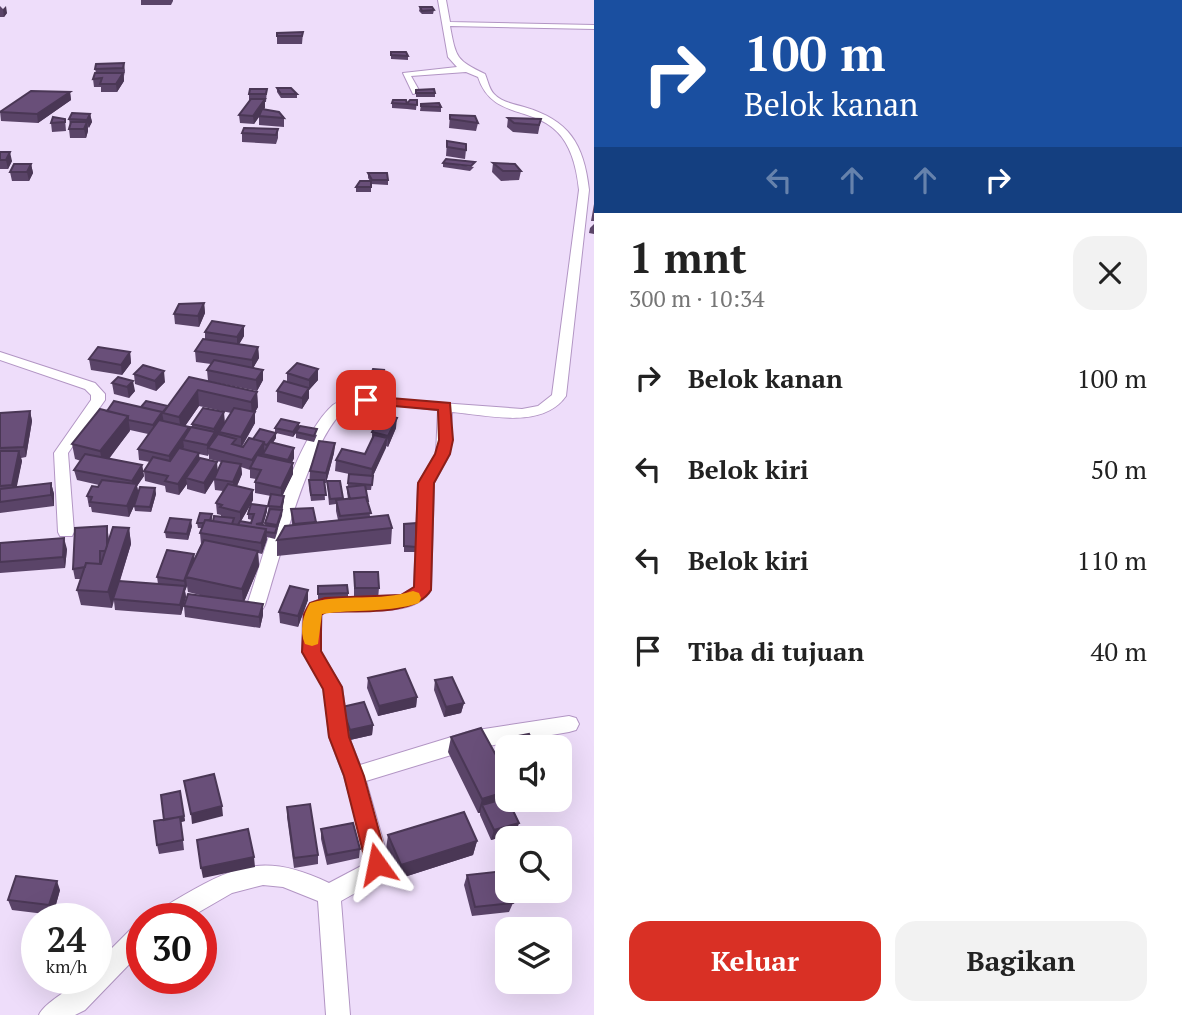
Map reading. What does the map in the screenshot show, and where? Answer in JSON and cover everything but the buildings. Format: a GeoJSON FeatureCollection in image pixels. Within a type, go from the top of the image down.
{"type":"FeatureCollection","features":[{"type":"Feature","properties":{"kind":"street"},"geometry":{"type":"LineString","coordinates":[[256,605],[306,460],[337,409],[351,402],[366,400],[510,413],[534,412],[549,406],[559,396],[589,190],[573,142],[567,134],[544,117],[494,99],[487,91],[484,78],[452,57],[442,0]]}},
{"type":"Feature","properties":{"kind":"street"},"geometry":{"type":"LineString","coordinates":[[446,23],[594,27]]}},
{"type":"Feature","properties":{"kind":"street"},"geometry":{"type":"LineString","coordinates":[[416,92],[406,75],[467,69]]}},
{"type":"Feature","properties":{"kind":"street"},"geometry":{"type":"LineString","coordinates":[[0,356],[90,386],[98,394],[98,400],[61,453],[65,532]]}},
{"type":"Feature","properties":{"kind":"street"},"geometry":{"type":"LineString","coordinates":[[329,895],[368,876],[377,864],[354,776],[339,737],[333,687],[311,652],[312,614],[316,608],[325,605],[401,602],[410,600],[422,590],[426,483],[445,445],[445,406]]}},
{"type":"Feature","properties":{"kind":"street"},"geometry":{"type":"LineString","coordinates":[[354,776],[471,740],[569,724]]}},
{"type":"Feature","properties":{"kind":"street"},"geometry":{"type":"LineString","coordinates":[[192,903],[227,881],[246,876],[281,876],[308,883],[329,895]]}},
{"type":"Feature","properties":{"kind":"street"},"geometry":{"type":"LineString","coordinates":[[329,895],[338,1015]]}},
{"type":"Feature","properties":{"kind":"street"},"geometry":{"type":"LineString","coordinates":[[51,1015],[76,1001],[126,950]]}},
{"type":"Feature","properties":{"kind":"slow traffic"},"geometry":{"type":"LineString","coordinates":[[312,639],[312,614],[316,608],[349,603],[401,602],[413,598]]}},
{"type":"Feature","properties":{"kind":"route"},"geometry":{"type":"LineString","coordinates":[[366,400],[445,406],[446,440],[443,454],[426,483],[422,590],[410,600],[401,602],[325,605],[316,608],[312,614],[311,652],[333,687],[339,737],[354,776],[377,864]]}}]}
